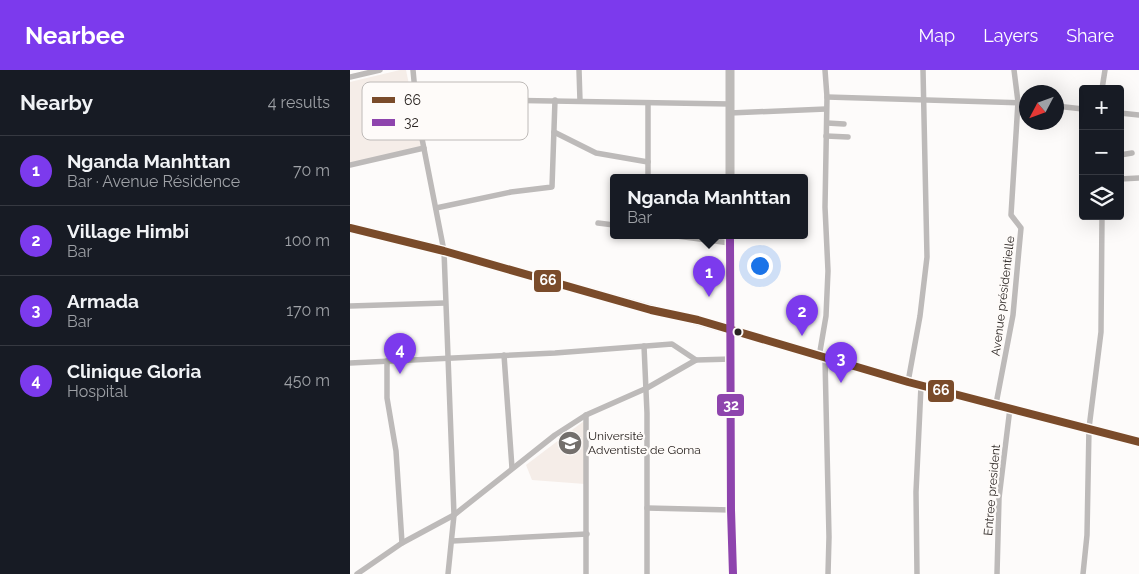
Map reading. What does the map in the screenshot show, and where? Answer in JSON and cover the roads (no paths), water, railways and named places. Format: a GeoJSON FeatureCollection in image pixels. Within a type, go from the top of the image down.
{"type":"FeatureCollection","features":[{"type":"Feature","properties":{"kind":"highway"},"geometry":{"type":"LineString","coordinates":[[730,70],[730,174]]}},
{"type":"Feature","properties":{"kind":"highway"},"geometry":{"type":"LineString","coordinates":[[730,239],[733,574]]}},
{"type":"Feature","properties":{"kind":"main road"},"geometry":{"type":"LineString","coordinates":[[350,228],[444,251],[732,331]]}},
{"type":"Feature","properties":{"kind":"street"},"geometry":{"type":"LineString","coordinates":[[353,74],[380,70]]}},
{"type":"Feature","properties":{"kind":"street"},"geometry":{"type":"LineString","coordinates":[[579,70],[580,101]]}},
{"type":"Feature","properties":{"kind":"street"},"geometry":{"type":"LineString","coordinates":[[825,70],[827,97],[825,207],[828,271],[822,358],[830,537],[828,574]]}},
{"type":"Feature","properties":{"kind":"street"},"geometry":{"type":"LineString","coordinates":[[908,382],[920,316],[927,257],[922,70]]}},
{"type":"Feature","properties":{"kind":"street","name":"Avenue présidentielle"},"geometry":{"type":"LineString","coordinates":[[996,404],[1013,315],[1020,239],[1020,228],[1011,215],[1018,102],[1014,70]]}},
{"type":"Feature","properties":{"kind":"street"},"geometry":{"type":"LineString","coordinates":[[1103,85],[1105,70]]}},
{"type":"Feature","properties":{"kind":"street"},"geometry":{"type":"LineString","coordinates":[[827,97],[1018,102]]}},
{"type":"Feature","properties":{"kind":"street"},"geometry":{"type":"LineString","coordinates":[[528,100],[648,103],[730,108],[826,109]]}},
{"type":"Feature","properties":{"kind":"street"},"geometry":{"type":"LineString","coordinates":[[436,208],[511,192],[552,187],[555,100]]}},
{"type":"Feature","properties":{"kind":"street"},"geometry":{"type":"LineString","coordinates":[[648,103],[648,174]]}},
{"type":"Feature","properties":{"kind":"street"},"geometry":{"type":"LineString","coordinates":[[1064,107],[1079,108]]}},
{"type":"Feature","properties":{"kind":"street"},"geometry":{"type":"LineString","coordinates":[[1124,113],[1139,115]]}},
{"type":"Feature","properties":{"kind":"street"},"geometry":{"type":"LineString","coordinates":[[827,124],[844,124]]}},
{"type":"Feature","properties":{"kind":"street"},"geometry":{"type":"LineString","coordinates":[[554,132],[596,154],[648,162]]}},
{"type":"Feature","properties":{"kind":"street"},"geometry":{"type":"LineString","coordinates":[[826,136],[848,137]]}},
{"type":"Feature","properties":{"kind":"street"},"geometry":{"type":"LineString","coordinates":[[422,140],[444,251],[454,515],[448,574]]}},
{"type":"Feature","properties":{"kind":"street"},"geometry":{"type":"LineString","coordinates":[[350,165],[424,148]]}},
{"type":"Feature","properties":{"kind":"street"},"geometry":{"type":"LineString","coordinates":[[1124,154],[1132,153]]}},
{"type":"Feature","properties":{"kind":"street"},"geometry":{"type":"LineString","coordinates":[[1124,179],[1139,178]]}},
{"type":"Feature","properties":{"kind":"street"},"geometry":{"type":"LineString","coordinates":[[1083,574],[1087,534],[1089,428],[1101,332],[1102,220]]}},
{"type":"Feature","properties":{"kind":"street"},"geometry":{"type":"LineString","coordinates":[[598,223],[610,225]]}},
{"type":"Feature","properties":{"kind":"street"},"geometry":{"type":"LineString","coordinates":[[350,306],[445,303]]}},
{"type":"Feature","properties":{"kind":"street"},"geometry":{"type":"LineString","coordinates":[[732,331],[921,386],[1139,442]]}},
{"type":"Feature","properties":{"kind":"street"},"geometry":{"type":"LineString","coordinates":[[350,362],[504,356],[672,344],[696,360]]}},
{"type":"Feature","properties":{"kind":"street"},"geometry":{"type":"LineString","coordinates":[[644,346],[647,388],[647,574]]}},
{"type":"Feature","properties":{"kind":"street"},"geometry":{"type":"LineString","coordinates":[[504,356],[512,468]]}},
{"type":"Feature","properties":{"kind":"street"},"geometry":{"type":"LineString","coordinates":[[357,574],[402,543],[454,515],[512,468],[586,415],[647,388],[696,360],[732,359]]}},
{"type":"Feature","properties":{"kind":"street"},"geometry":{"type":"LineString","coordinates":[[386,361],[388,398],[396,451],[402,543]]}},
{"type":"Feature","properties":{"kind":"street"},"geometry":{"type":"LineString","coordinates":[[917,574],[916,492],[921,386]]}},
{"type":"Feature","properties":{"kind":"street","name":"Entree president"},"geometry":{"type":"LineString","coordinates":[[997,574],[999,498],[1010,408]]}},
{"type":"Feature","properties":{"kind":"street"},"geometry":{"type":"LineString","coordinates":[[586,415],[588,534],[586,574]]}},
{"type":"Feature","properties":{"kind":"street"},"geometry":{"type":"LineString","coordinates":[[647,508],[731,510]]}},
{"type":"Feature","properties":{"kind":"street"},"geometry":{"type":"LineString","coordinates":[[452,541],[588,534]]}},
{"type":"Feature","properties":{"kind":"place","name":"Nganda Manhttan"},"geometry":{"type":"Point","coordinates":[709,297]}},
{"type":"Feature","properties":{"kind":"place","name":"Village Himbi"},"geometry":{"type":"Point","coordinates":[802,336]}},
{"type":"Feature","properties":{"kind":"place","name":"Clinique Gloria"},"geometry":{"type":"Point","coordinates":[400,374]}},
{"type":"Feature","properties":{"kind":"place","name":"Armada"},"geometry":{"type":"Point","coordinates":[841,383]}},
{"type":"Feature","properties":{"kind":"place","name":"Université Adventiste de Goma"},"geometry":{"type":"Point","coordinates":[570,443]}}]}
